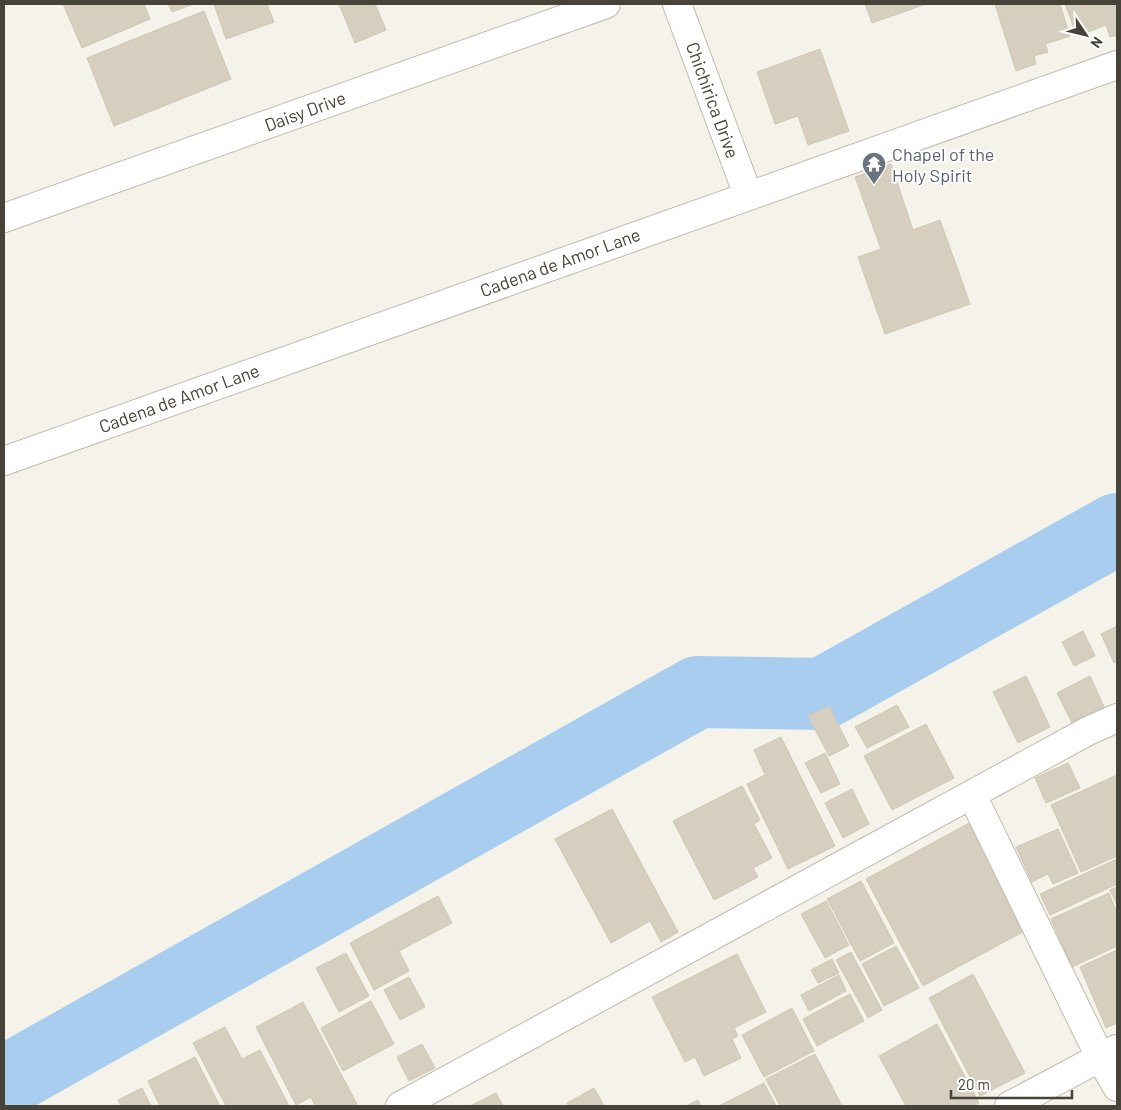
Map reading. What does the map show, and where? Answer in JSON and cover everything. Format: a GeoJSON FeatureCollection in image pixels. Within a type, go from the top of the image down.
{"type":"FeatureCollection","features":[{"type":"Feature","properties":{"kind":"street","name":"Daisy Drive"},"geometry":{"type":"LineString","coordinates":[[4,218],[606,4]]}},
{"type":"Feature","properties":{"kind":"street","name":"Chichirica Drive"},"geometry":{"type":"LineString","coordinates":[[677,4],[748,195]]}},
{"type":"Feature","properties":{"kind":"street","name":"Cadena de Amor Lane"},"geometry":{"type":"LineString","coordinates":[[4,461],[1117,65]]}},
{"type":"Feature","properties":{"kind":"street"},"geometry":{"type":"LineString","coordinates":[[400,1106],[972,796],[1088,731],[1117,718]]}},
{"type":"Feature","properties":{"kind":"street"},"geometry":{"type":"LineString","coordinates":[[972,796],[1109,1053],[1117,1087]]}},
{"type":"Feature","properties":{"kind":"street"},"geometry":{"type":"LineString","coordinates":[[1009,1106],[1109,1053]]}},
{"type":"Feature","properties":{"kind":"building"},"geometry":{"type":"Polygon","coordinates":[[[63,4],[144,4],[150,19],[82,48],[63,4]]]}},
{"type":"Feature","properties":{"kind":"building"},"geometry":{"type":"Polygon","coordinates":[[[168,4],[194,4],[172,12],[168,4]]]}},
{"type":"Feature","properties":{"kind":"building"},"geometry":{"type":"Polygon","coordinates":[[[214,4],[267,4],[274,22],[226,39],[214,4]]]}},
{"type":"Feature","properties":{"kind":"building"},"geometry":{"type":"Polygon","coordinates":[[[339,4],[375,4],[386,30],[355,43],[339,4]]]}},
{"type":"Feature","properties":{"kind":"building"},"geometry":{"type":"Polygon","coordinates":[[[865,4],[926,4],[872,23],[865,4]]]}},
{"type":"Feature","properties":{"kind":"building"},"geometry":{"type":"Polygon","coordinates":[[[995,4],[1060,4],[1070,36],[1045,44],[1048,52],[1034,56],[1036,64],[1016,71],[995,4]]]}},
{"type":"Feature","properties":{"kind":"building"},"geometry":{"type":"Polygon","coordinates":[[[1065,4],[1117,4],[1117,35],[1110,37],[1106,25],[1077,36],[1065,4]]]}},
{"type":"Feature","properties":{"kind":"building"},"geometry":{"type":"Polygon","coordinates":[[[204,11],[231,79],[114,126],[87,58],[204,11]]]}},
{"type":"Feature","properties":{"kind":"building"},"geometry":{"type":"Polygon","coordinates":[[[820,49],[849,131],[808,145],[798,116],[775,124],[757,72],[820,49]]]}},
{"type":"Feature","properties":{"kind":"building"},"geometry":{"type":"Polygon","coordinates":[[[891,164],[913,230],[940,220],[970,304],[885,334],[858,257],[881,249],[855,177],[891,164]]]}},
{"type":"Feature","properties":{"kind":"building"},"geometry":{"type":"Polygon","coordinates":[[[1117,626],[1117,661],[1114,663],[1101,634],[1117,626]]]}},
{"type":"Feature","properties":{"kind":"building"},"geometry":{"type":"Polygon","coordinates":[[[1083,631],[1095,656],[1074,666],[1062,642],[1083,631]]]}},
{"type":"Feature","properties":{"kind":"building"},"geometry":{"type":"Polygon","coordinates":[[[1026,676],[1050,727],[1018,743],[993,692],[1026,676]]]}},
{"type":"Feature","properties":{"kind":"building"},"geometry":{"type":"Polygon","coordinates":[[[1090,676],[1105,709],[1073,725],[1057,693],[1090,676]]]}},
{"type":"Feature","properties":{"kind":"building"},"geometry":{"type":"Polygon","coordinates":[[[897,705],[909,727],[867,748],[855,727],[897,705]]]}},
{"type":"Feature","properties":{"kind":"building"},"geometry":{"type":"Polygon","coordinates":[[[829,706],[849,746],[829,756],[808,716],[829,706]]]}},
{"type":"Feature","properties":{"kind":"building"},"geometry":{"type":"Polygon","coordinates":[[[926,724],[954,778],[892,810],[864,756],[926,724]]]}},
{"type":"Feature","properties":{"kind":"building"},"geometry":{"type":"Polygon","coordinates":[[[781,737],[835,846],[788,869],[747,784],[765,775],[754,750],[781,737]]]}},
{"type":"Feature","properties":{"kind":"building"},"geometry":{"type":"Polygon","coordinates":[[[825,753],[840,784],[821,793],[805,763],[825,753]]]}},
{"type":"Feature","properties":{"kind":"building"},"geometry":{"type":"Polygon","coordinates":[[[1068,763],[1080,788],[1046,803],[1035,778],[1068,763]]]}},
{"type":"Feature","properties":{"kind":"building"},"geometry":{"type":"Polygon","coordinates":[[[1117,775],[1117,856],[1081,872],[1051,805],[1117,775]]]}},
{"type":"Feature","properties":{"kind":"building"},"geometry":{"type":"Polygon","coordinates":[[[742,786],[760,820],[754,824],[772,858],[753,868],[758,877],[714,900],[673,821],[742,786]]]}},
{"type":"Feature","properties":{"kind":"building"},"geometry":{"type":"Polygon","coordinates":[[[852,789],[869,824],[843,838],[825,803],[852,789]]]}},
{"type":"Feature","properties":{"kind":"building"},"geometry":{"type":"Polygon","coordinates":[[[612,809],[678,932],[661,942],[650,921],[611,943],[555,839],[612,809]]]}},
{"type":"Feature","properties":{"kind":"building"},"geometry":{"type":"Polygon","coordinates":[[[973,821],[1030,928],[923,986],[866,879],[973,821]]]}},
{"type":"Feature","properties":{"kind":"building"},"geometry":{"type":"Polygon","coordinates":[[[1058,829],[1078,873],[1053,884],[1048,874],[1032,882],[1016,847],[1058,829]]]}},
{"type":"Feature","properties":{"kind":"building"},"geometry":{"type":"Polygon","coordinates":[[[1117,859],[1117,884],[1050,915],[1040,894],[1117,859]]]}},
{"type":"Feature","properties":{"kind":"building"},"geometry":{"type":"Polygon","coordinates":[[[861,881],[894,943],[860,961],[827,899],[861,881]]]}},
{"type":"Feature","properties":{"kind":"building"},"geometry":{"type":"Polygon","coordinates":[[[1117,887],[1117,905],[1110,890],[1117,887]]]}},
{"type":"Feature","properties":{"kind":"building"},"geometry":{"type":"Polygon","coordinates":[[[1109,893],[1117,913],[1117,946],[1072,967],[1051,919],[1109,893]]]}},
{"type":"Feature","properties":{"kind":"building"},"geometry":{"type":"Polygon","coordinates":[[[438,896],[452,923],[399,951],[409,971],[374,990],[350,943],[438,896]]]}},
{"type":"Feature","properties":{"kind":"building"},"geometry":{"type":"Polygon","coordinates":[[[826,901],[849,945],[825,958],[801,914],[826,901]]]}},
{"type":"Feature","properties":{"kind":"building"},"geometry":{"type":"Polygon","coordinates":[[[896,946],[919,988],[884,1006],[862,964],[896,946]]]}},
{"type":"Feature","properties":{"kind":"building"},"geometry":{"type":"Polygon","coordinates":[[[1117,950],[1117,1023],[1106,1028],[1080,967],[1117,950]]]}},
{"type":"Feature","properties":{"kind":"building"},"geometry":{"type":"Polygon","coordinates":[[[851,952],[882,1010],[868,1018],[836,960],[851,952]]]}},
{"type":"Feature","properties":{"kind":"building"},"geometry":{"type":"Polygon","coordinates":[[[346,953],[369,996],[339,1012],[316,968],[346,953]]]}},
{"type":"Feature","properties":{"kind":"building"},"geometry":{"type":"Polygon","coordinates":[[[737,954],[766,1012],[734,1028],[738,1036],[732,1039],[741,1058],[704,1076],[695,1057],[685,1062],[652,997],[737,954]]]}},
{"type":"Feature","properties":{"kind":"building"},"geometry":{"type":"Polygon","coordinates":[[[832,959],[839,973],[818,983],[811,970],[832,959]]]}},
{"type":"Feature","properties":{"kind":"building"},"geometry":{"type":"Polygon","coordinates":[[[973,974],[1025,1073],[980,1096],[929,998],[973,974]]]}},
{"type":"Feature","properties":{"kind":"building"},"geometry":{"type":"Polygon","coordinates":[[[839,975],[846,991],[809,1011],[801,995],[839,975]]]}},
{"type":"Feature","properties":{"kind":"building"},"geometry":{"type":"Polygon","coordinates":[[[409,977],[425,1007],[400,1020],[384,990],[409,977]]]}},
{"type":"Feature","properties":{"kind":"building"},"geometry":{"type":"Polygon","coordinates":[[[850,994],[864,1021],[817,1046],[803,1019],[850,994]]]}},
{"type":"Feature","properties":{"kind":"building"},"geometry":{"type":"Polygon","coordinates":[[[371,1001],[394,1044],[343,1071],[321,1028],[371,1001]]]}},
{"type":"Feature","properties":{"kind":"building"},"geometry":{"type":"Polygon","coordinates":[[[303,1002],[358,1106],[315,1106],[311,1097],[296,1105],[256,1027],[303,1002]]]}},
{"type":"Feature","properties":{"kind":"building"},"geometry":{"type":"Polygon","coordinates":[[[792,1008],[814,1051],[764,1077],[742,1035],[792,1008]]]}},
{"type":"Feature","properties":{"kind":"building"},"geometry":{"type":"Polygon","coordinates":[[[937,1024],[979,1103],[974,1106],[906,1106],[879,1056],[937,1024]]]}},
{"type":"Feature","properties":{"kind":"building"},"geometry":{"type":"Polygon","coordinates":[[[225,1027],[242,1059],[260,1050],[289,1106],[226,1106],[193,1043],[225,1027]]]}},
{"type":"Feature","properties":{"kind":"building"},"geometry":{"type":"Polygon","coordinates":[[[422,1044],[435,1068],[409,1081],[397,1057],[422,1044]]]}},
{"type":"Feature","properties":{"kind":"building"},"geometry":{"type":"Polygon","coordinates":[[[815,1054],[842,1106],[780,1106],[766,1079],[815,1054]]]}},
{"type":"Feature","properties":{"kind":"building"},"geometry":{"type":"Polygon","coordinates":[[[195,1057],[220,1106],[160,1106],[148,1081],[195,1057]]]}},
{"type":"Feature","properties":{"kind":"building"},"geometry":{"type":"Polygon","coordinates":[[[764,1083],[776,1106],[719,1106],[764,1083]]]}},
{"type":"Feature","properties":{"kind":"building"},"geometry":{"type":"Polygon","coordinates":[[[142,1088],[151,1106],[121,1106],[118,1100],[142,1088]]]}},
{"type":"Feature","properties":{"kind":"building"},"geometry":{"type":"Polygon","coordinates":[[[594,1088],[604,1106],[568,1106],[567,1103],[594,1088]]]}},
{"type":"Feature","properties":{"kind":"building"},"geometry":{"type":"Polygon","coordinates":[[[496,1093],[503,1106],[470,1106],[496,1093]]]}},
{"type":"Feature","properties":{"kind":"building"},"geometry":{"type":"Polygon","coordinates":[[[698,1100],[701,1106],[686,1106],[698,1100]]]}},
{"type":"Feature","properties":{"kind":"waterway"},"geometry":{"type":"LineString","coordinates":[[4,1082],[698,692],[822,694],[1117,529]]}},
{"type":"Feature","properties":{"kind":"place","name":"Chapel of the Holy Spirit"},"geometry":{"type":"Point","coordinates":[874,185]}}]}
